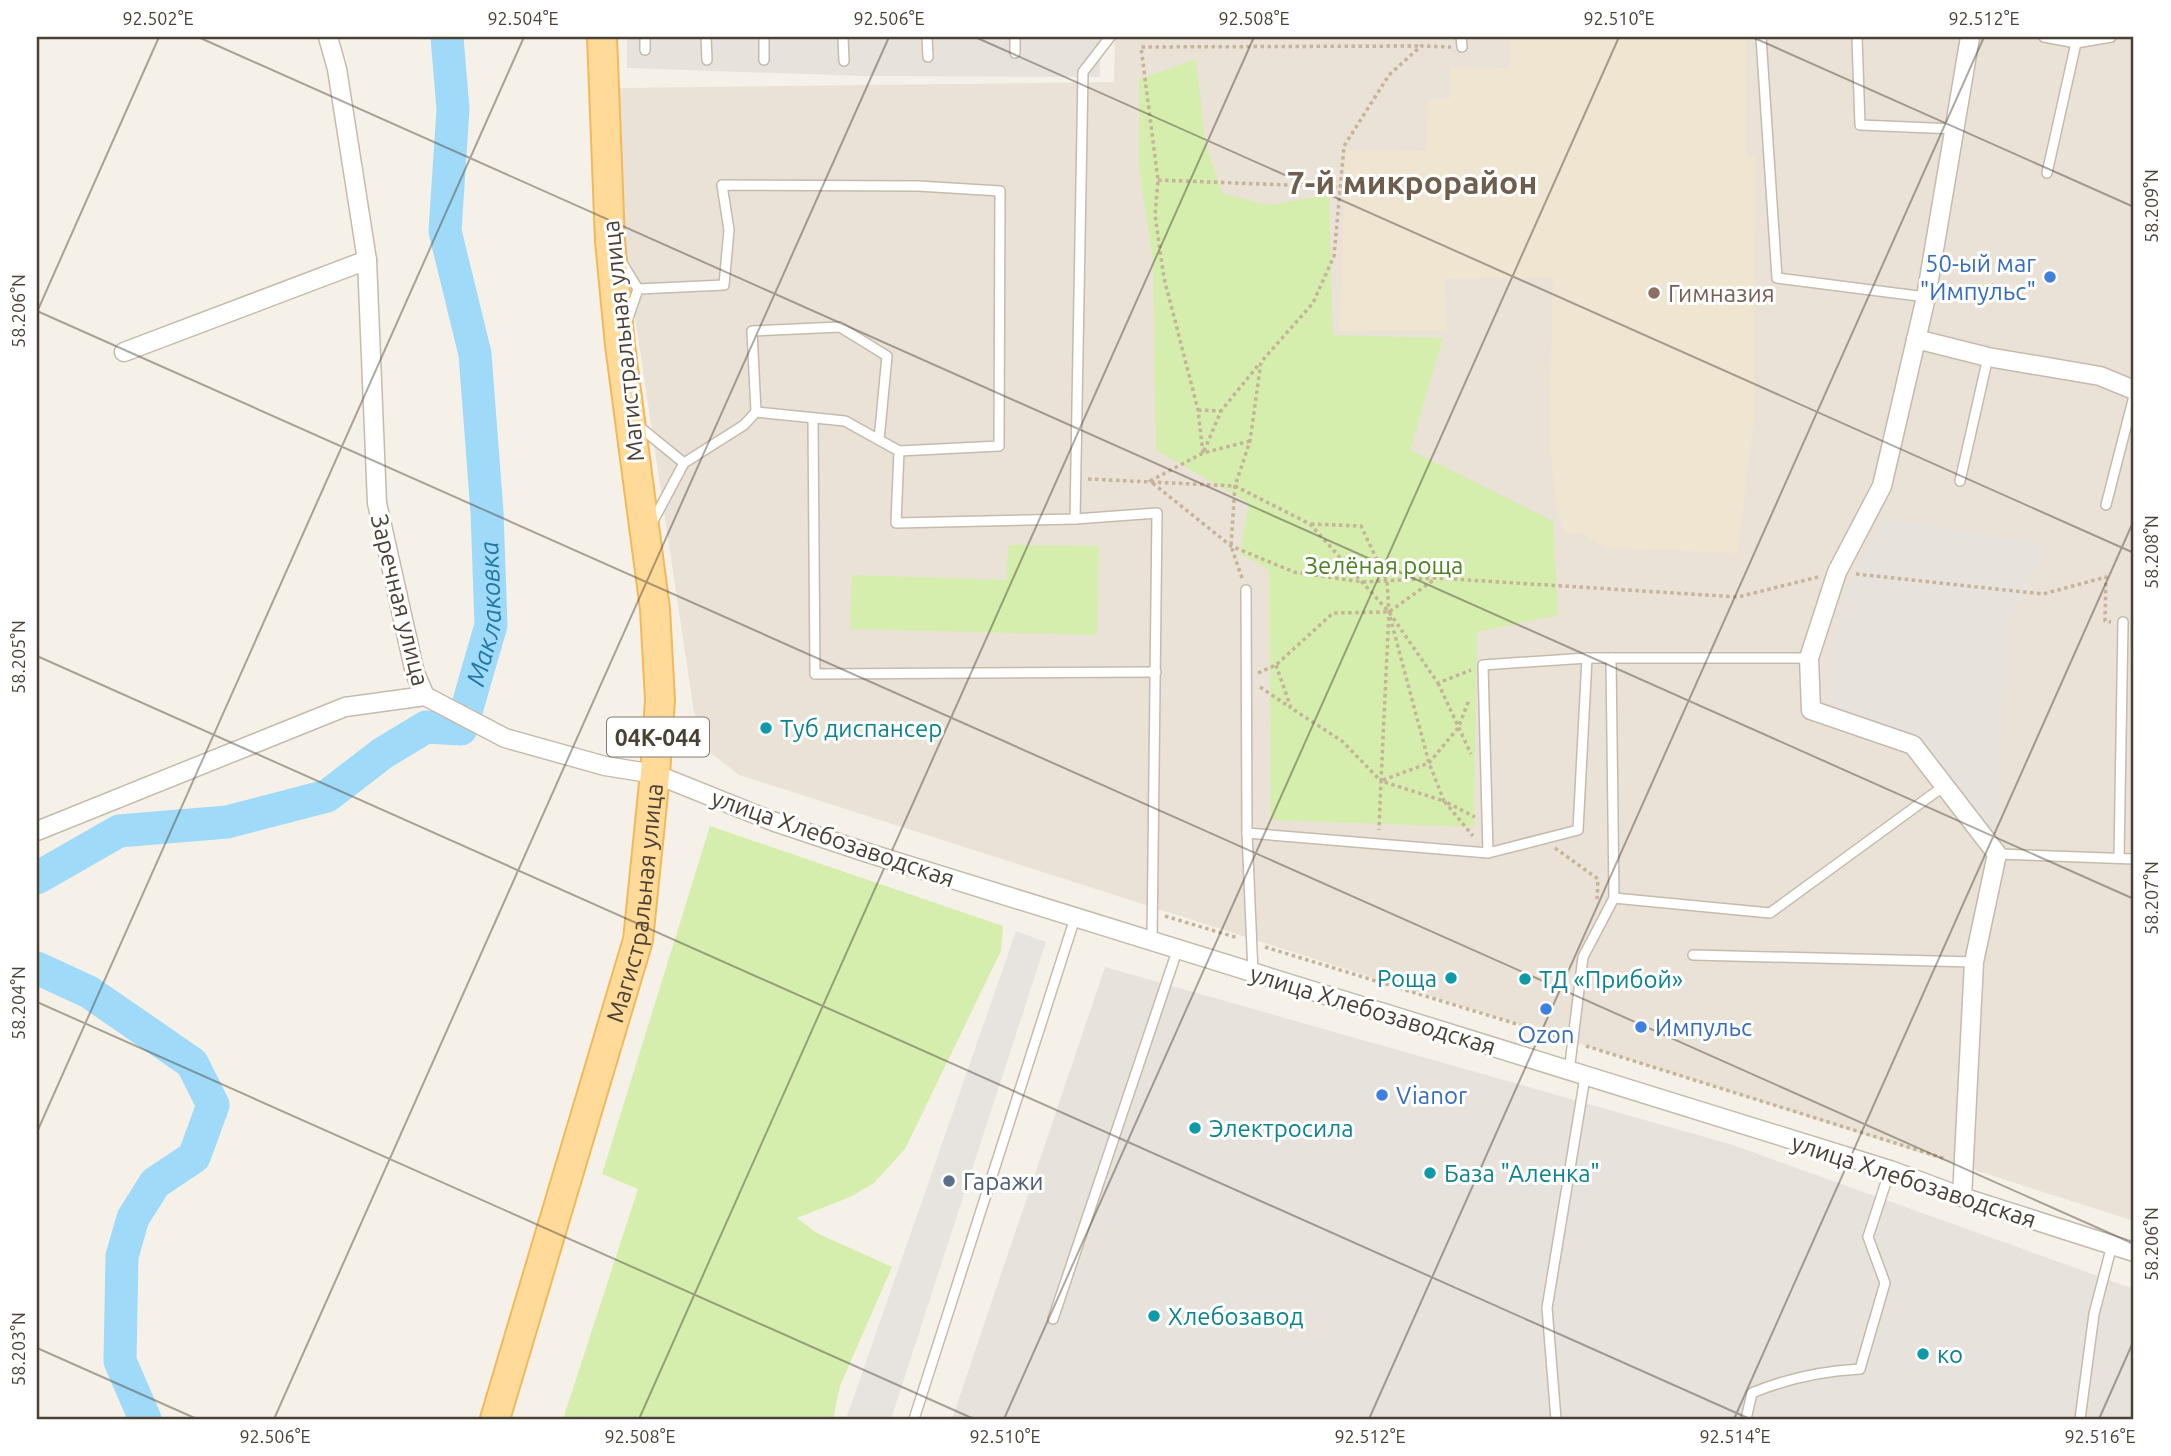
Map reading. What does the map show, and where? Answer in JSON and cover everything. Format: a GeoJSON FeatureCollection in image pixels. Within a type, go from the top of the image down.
{"type":"FeatureCollection","features":[{"type":"Feature","properties":{"kind":"main road","name":"Магистральная улица"},"geometry":{"type":"LineString","coordinates":[[495,1419],[638,940],[655,774],[660,700],[655,609],[620,345],[610,241],[602,37]]}},
{"type":"Feature","properties":{"kind":"street","name":"Заречная улица"},"geometry":{"type":"LineString","coordinates":[[37,831],[345,708],[425,696],[415,673],[377,503],[368,260],[337,69],[328,37]]}},
{"type":"Feature","properties":{"kind":"street"},"geometry":{"type":"LineString","coordinates":[[1962,1197],[1974,962],[1997,854],[1913,745],[1811,710],[1809,658],[1837,572],[1882,486],[1926,297],[1970,37]]}},
{"type":"Feature","properties":{"kind":"street"},"geometry":{"type":"LineString","coordinates":[[124,352],[368,260]]}},
{"type":"Feature","properties":{"kind":"street"},"geometry":{"type":"LineString","coordinates":[[1916,339],[1989,357],[2099,376],[2134,390]]}},
{"type":"Feature","properties":{"kind":"street","name":"улица Хлебозаводская"},"geometry":{"type":"LineString","coordinates":[[425,696],[505,738],[605,766],[655,774],[772,821],[1177,951],[1890,1170],[1962,1197],[2134,1252]]}},
{"type":"Feature","properties":{"kind":"lane"},"geometry":{"type":"LineString","coordinates":[[645,37],[645,50]]}},
{"type":"Feature","properties":{"kind":"lane"},"geometry":{"type":"LineString","coordinates":[[706,37],[707,61]]}},
{"type":"Feature","properties":{"kind":"lane"},"geometry":{"type":"LineString","coordinates":[[764,37],[764,60]]}},
{"type":"Feature","properties":{"kind":"lane"},"geometry":{"type":"LineString","coordinates":[[843,37],[844,61]]}},
{"type":"Feature","properties":{"kind":"lane"},"geometry":{"type":"LineString","coordinates":[[928,37],[928,57]]}},
{"type":"Feature","properties":{"kind":"lane"},"geometry":{"type":"LineString","coordinates":[[1015,37],[1016,53]]}},
{"type":"Feature","properties":{"kind":"lane"},"geometry":{"type":"LineString","coordinates":[[1074,519],[1083,72],[1110,37]]}},
{"type":"Feature","properties":{"kind":"lane"},"geometry":{"type":"LineString","coordinates":[[1761,37],[1777,278],[1926,297]]}},
{"type":"Feature","properties":{"kind":"lane"},"geometry":{"type":"LineString","coordinates":[[1857,37],[1860,125],[1955,129]]}},
{"type":"Feature","properties":{"kind":"lane"},"geometry":{"type":"LineString","coordinates":[[2044,37],[2077,40],[2111,37]]}},
{"type":"Feature","properties":{"kind":"lane"},"geometry":{"type":"LineString","coordinates":[[2047,173],[2077,40]]}},
{"type":"Feature","properties":{"kind":"lane"},"geometry":{"type":"LineString","coordinates":[[638,289],[724,285],[729,230],[722,184],[918,186],[1000,191],[999,446],[899,450],[845,421],[757,412]]}},
{"type":"Feature","properties":{"kind":"lane"},"geometry":{"type":"LineString","coordinates":[[610,241],[638,289],[620,345]]}},
{"type":"Feature","properties":{"kind":"lane"},"geometry":{"type":"LineString","coordinates":[[644,538],[684,463],[744,425],[757,412],[752,331],[840,327],[887,356],[879,440]]}},
{"type":"Feature","properties":{"kind":"lane"},"geometry":{"type":"LineString","coordinates":[[1960,481],[1989,357]]}},
{"type":"Feature","properties":{"kind":"lane"},"geometry":{"type":"LineString","coordinates":[[2106,505],[2134,396]]}},
{"type":"Feature","properties":{"kind":"lane"},"geometry":{"type":"LineString","coordinates":[[629,418],[684,463]]}},
{"type":"Feature","properties":{"kind":"lane"},"geometry":{"type":"LineString","coordinates":[[813,419],[815,674],[1156,672]]}},
{"type":"Feature","properties":{"kind":"lane"},"geometry":{"type":"LineString","coordinates":[[899,450],[896,523],[1074,519],[1157,513],[1152,942]]}},
{"type":"Feature","properties":{"kind":"lane"},"geometry":{"type":"LineString","coordinates":[[1246,590],[1247,833],[1254,973]]}},
{"type":"Feature","properties":{"kind":"lane"},"geometry":{"type":"LineString","coordinates":[[2119,859],[2123,622]]}},
{"type":"Feature","properties":{"kind":"lane"},"geometry":{"type":"LineString","coordinates":[[1488,853],[1483,665],[1587,658],[1809,658]]}},
{"type":"Feature","properties":{"kind":"lane"},"geometry":{"type":"LineString","coordinates":[[1247,833],[1488,853],[1578,830],[1587,658]]}},
{"type":"Feature","properties":{"kind":"lane"},"geometry":{"type":"LineString","coordinates":[[1556,1419],[1547,1308],[1577,1074],[1583,957],[1614,898],[1611,658]]}},
{"type":"Feature","properties":{"kind":"lane"},"geometry":{"type":"LineString","coordinates":[[1614,898],[1770,913],[1944,786]]}},
{"type":"Feature","properties":{"kind":"lane"},"geometry":{"type":"LineString","coordinates":[[1997,854],[2134,859]]}},
{"type":"Feature","properties":{"kind":"lane"},"geometry":{"type":"LineString","coordinates":[[915,1419],[1075,918]]}},
{"type":"Feature","properties":{"kind":"lane"},"geometry":{"type":"LineString","coordinates":[[1053,1318],[1177,951]]}},
{"type":"Feature","properties":{"kind":"lane"},"geometry":{"type":"LineString","coordinates":[[1693,955],[1974,962]]}},
{"type":"Feature","properties":{"kind":"lane"},"geometry":{"type":"LineString","coordinates":[[1746,1419],[1752,1393],[1777,1382],[1822,1371],[1860,1369],[1885,1283],[1868,1237],[1890,1170]]}},
{"type":"Feature","properties":{"kind":"lane"},"geometry":{"type":"LineString","coordinates":[[2080,1419],[2094,1314],[2112,1245]]}},
{"type":"Feature","properties":{"kind":"path"},"geometry":{"type":"LineString","coordinates":[[1203,453],[1198,410],[1164,278],[1155,215],[1158,180],[1140,47],[1421,46],[1461,42]]}},
{"type":"Feature","properties":{"kind":"path"},"geometry":{"type":"LineString","coordinates":[[1203,453],[1221,411],[1313,303],[1334,256],[1344,146],[1389,75],[1421,46]]}},
{"type":"Feature","properties":{"kind":"path"},"geometry":{"type":"LineString","coordinates":[[1158,180],[1340,187]]}},
{"type":"Feature","properties":{"kind":"path"},"geometry":{"type":"LineString","coordinates":[[1246,590],[1231,546],[1235,486],[1250,442],[1261,362]]}},
{"type":"Feature","properties":{"kind":"path"},"geometry":{"type":"LineString","coordinates":[[1198,410],[1221,411]]}},
{"type":"Feature","properties":{"kind":"path"},"geometry":{"type":"LineString","coordinates":[[1150,481],[1203,453],[1250,442]]}},
{"type":"Feature","properties":{"kind":"path"},"geometry":{"type":"LineString","coordinates":[[1075,479],[1235,486],[1310,524],[1389,612],[1438,683],[1486,783]]}},
{"type":"Feature","properties":{"kind":"path"},"geometry":{"type":"LineString","coordinates":[[1150,481],[1231,546],[1294,572],[1363,582],[1436,578],[1738,597],[1837,572],[2043,594],[2106,577],[2105,621],[2123,622]]}},
{"type":"Feature","properties":{"kind":"path"},"geometry":{"type":"LineString","coordinates":[[1310,524],[1361,526],[1387,581],[1389,612],[1379,844]]}},
{"type":"Feature","properties":{"kind":"path"},"geometry":{"type":"LineString","coordinates":[[1247,678],[1276,665],[1333,613],[1389,612],[1436,578]]}},
{"type":"Feature","properties":{"kind":"path"},"geometry":{"type":"LineString","coordinates":[[1389,612],[1429,764],[1444,801],[1488,853]]}},
{"type":"Feature","properties":{"kind":"path"},"geometry":{"type":"LineString","coordinates":[[1276,665],[1291,708]]}},
{"type":"Feature","properties":{"kind":"path"},"geometry":{"type":"LineString","coordinates":[[1438,683],[1483,665]]}},
{"type":"Feature","properties":{"kind":"path"},"geometry":{"type":"LineString","coordinates":[[1381,781],[1429,764],[1458,728],[1483,665]]}},
{"type":"Feature","properties":{"kind":"path"},"geometry":{"type":"LineString","coordinates":[[1247,678],[1342,741],[1381,781],[1444,801],[1488,824]]}},
{"type":"Feature","properties":{"kind":"path"},"geometry":{"type":"LineString","coordinates":[[1542,839],[1598,879],[1596,932]]}},
{"type":"Feature","properties":{"kind":"shaded area"},"geometry":{"type":"Polygon","coordinates":[[[627,37],[1100,37],[1100,77],[863,76],[627,68],[627,37]]]}},
{"type":"Feature","properties":{"kind":"shaded area"},"geometry":{"type":"Polygon","coordinates":[[[1115,37],[2134,37],[2134,1221],[739,775],[707,750],[694,712],[619,210],[620,88],[1114,82],[1115,37]]]}},
{"type":"Feature","properties":{"kind":"shaded area","name":"Гимназия"},"geometry":{"type":"Polygon","coordinates":[[[1509,37],[1747,37],[1747,155],[1756,156],[1754,418],[1738,553],[1606,548],[1579,533],[1564,534],[1556,506],[1549,436],[1553,278],[1445,279],[1447,331],[1339,331],[1346,150],[1426,151],[1428,99],[1450,99],[1450,67],[1509,68],[1509,37]]]}},
{"type":"Feature","properties":{"kind":"shaded area"},"geometry":{"type":"Polygon","coordinates":[[[1883,518],[2047,544],[2007,627],[1999,821],[1981,835],[1900,730],[1857,723],[1828,698],[1838,607],[1883,518]]]}},
{"type":"Feature","properties":{"kind":"shaded area","name":"Гаражи"},"geometry":{"type":"Polygon","coordinates":[[[1016,931],[1046,942],[891,1419],[846,1419],[1016,931]]]}},
{"type":"Feature","properties":{"kind":"shaded area"},"geometry":{"type":"Polygon","coordinates":[[[1105,967],[1733,1145],[2134,1289],[2134,1419],[952,1419],[1105,967]]]}},
{"type":"Feature","properties":{"kind":"green space","name":"Зелёная роща"},"geometry":{"type":"Polygon","coordinates":[[[1196,59],[1205,141],[1222,193],[1267,205],[1329,195],[1333,335],[1443,338],[1410,450],[1553,521],[1558,615],[1477,632],[1474,827],[1271,820],[1269,569],[1240,554],[1249,503],[1156,450],[1153,261],[1139,167],[1139,79],[1196,59]]]}},
{"type":"Feature","properties":{"kind":"green space"},"geometry":{"type":"Polygon","coordinates":[[[1008,545],[1099,546],[1097,635],[850,629],[852,575],[1007,580],[1008,545]]]}},
{"type":"Feature","properties":{"kind":"green space"},"geometry":{"type":"Polygon","coordinates":[[[710,826],[1003,926],[1001,951],[905,1149],[874,1183],[850,1197],[797,1218],[817,1233],[892,1267],[840,1386],[833,1419],[563,1419],[638,1189],[602,1174],[710,826]]]}},
{"type":"Feature","properties":{"kind":"waterway","name":"Маклаковка"},"geometry":{"type":"LineString","coordinates":[[37,878],[119,831],[227,822],[327,796],[383,753],[426,727],[461,729],[491,625],[487,512],[475,354],[445,231],[453,109],[447,37]]}},
{"type":"Feature","properties":{"kind":"waterway","name":"Маклаковка"},"geometry":{"type":"LineString","coordinates":[[37,968],[89,992],[192,1063],[213,1105],[194,1157],[155,1183],[133,1218],[122,1256],[120,1361],[145,1419]]}},
{"type":"Feature","properties":{"kind":"place","name":"50-ый маг \"Импульс\""},"geometry":{"type":"Point","coordinates":[2050,277]}},
{"type":"Feature","properties":{"kind":"place","name":"Гимназия"},"geometry":{"type":"Point","coordinates":[1654,293]}},
{"type":"Feature","properties":{"kind":"place","name":"Туб диспансер"},"geometry":{"type":"Point","coordinates":[766,728]}},
{"type":"Feature","properties":{"kind":"place","name":"Роща"},"geometry":{"type":"Point","coordinates":[1451,978]}},
{"type":"Feature","properties":{"kind":"place","name":"ТД «Прибой»"},"geometry":{"type":"Point","coordinates":[1525,979]}},
{"type":"Feature","properties":{"kind":"place","name":"Ozon"},"geometry":{"type":"Point","coordinates":[1546,1009]}},
{"type":"Feature","properties":{"kind":"place","name":"Импульс"},"geometry":{"type":"Point","coordinates":[1641,1027]}},
{"type":"Feature","properties":{"kind":"place","name":"Vianor"},"geometry":{"type":"Point","coordinates":[1382,1095]}},
{"type":"Feature","properties":{"kind":"place","name":"Электросила"},"geometry":{"type":"Point","coordinates":[1195,1128]}},
{"type":"Feature","properties":{"kind":"place","name":"База \"Аленка\""},"geometry":{"type":"Point","coordinates":[1430,1173]}},
{"type":"Feature","properties":{"kind":"place","name":"Гаражи"},"geometry":{"type":"Point","coordinates":[949,1181]}},
{"type":"Feature","properties":{"kind":"place","name":"Хлебозавод"},"geometry":{"type":"Point","coordinates":[1154,1316]}},
{"type":"Feature","properties":{"kind":"place","name":"ко"},"geometry":{"type":"Point","coordinates":[1923,1354]}},
{"type":"Feature","properties":{"kind":"district","name":"7-й микрорайон"},"geometry":{"type":"Point","coordinates":[1412,182]}}]}
